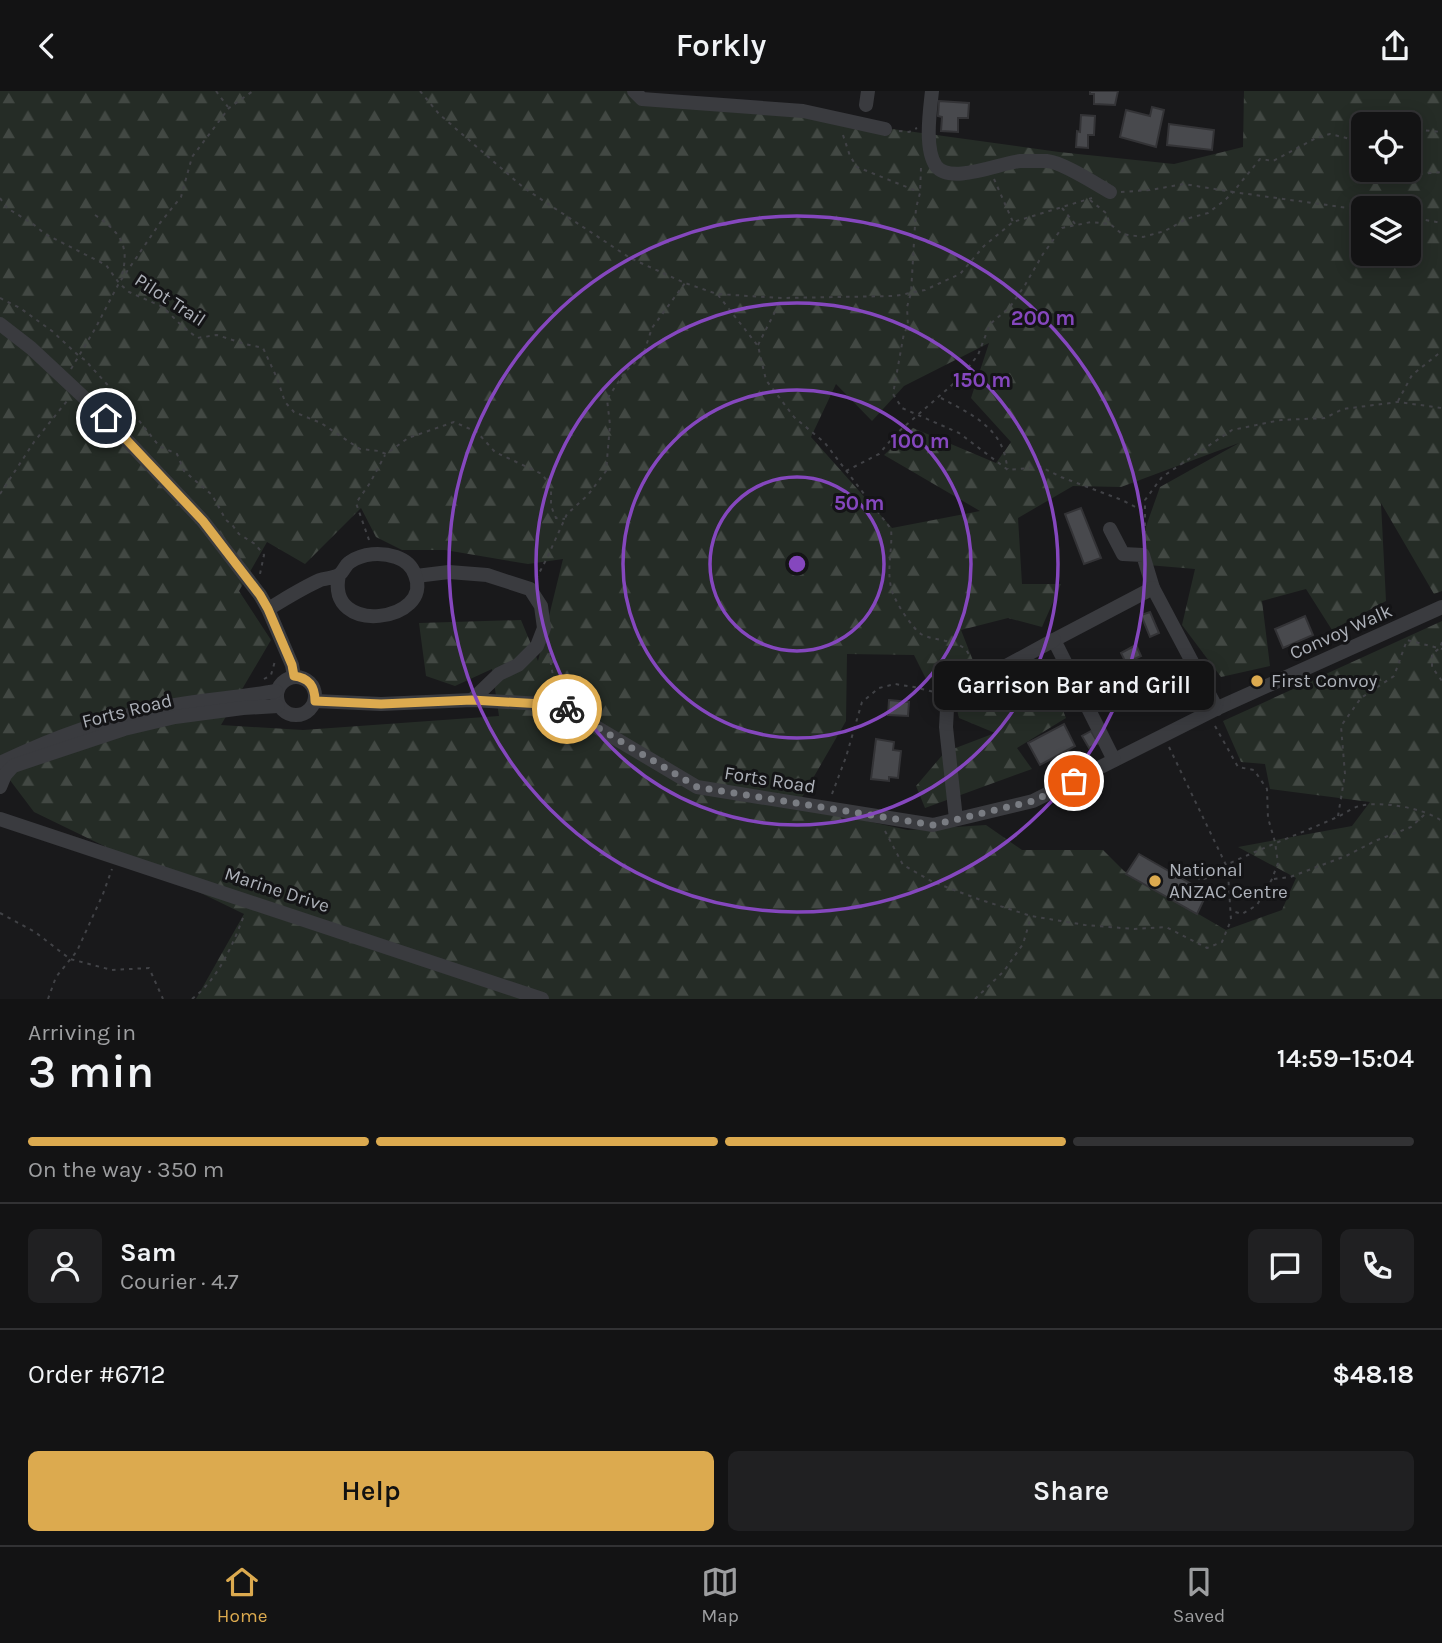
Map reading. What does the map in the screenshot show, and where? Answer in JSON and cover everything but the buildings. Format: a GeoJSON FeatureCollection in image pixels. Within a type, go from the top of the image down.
{"type":"FeatureCollection","features":[{"type":"Feature","properties":{"kind":"street"},"geometry":{"type":"LineString","coordinates":[[634,91],[642,99],[803,111],[885,129]]}},
{"type":"Feature","properties":{"kind":"street"},"geometry":{"type":"LineString","coordinates":[[932,91],[929,120],[931,154],[937,168],[949,173],[990,169],[1018,162],[1051,161],[1110,192]]}},
{"type":"Feature","properties":{"kind":"street"},"geometry":{"type":"LineString","coordinates":[[0,324],[106,418],[203,521],[268,609],[292,665],[294,676]]}},
{"type":"Feature","properties":{"kind":"street"},"geometry":{"type":"LineString","coordinates":[[1110,529],[1123,554],[1143,555],[1153,588],[1212,711]]}},
{"type":"Feature","properties":{"kind":"street"},"geometry":{"type":"LineString","coordinates":[[374,554],[398,558],[411,566],[416,576],[416,593],[409,604],[397,611],[376,616],[357,613],[345,605],[338,592],[339,575],[349,563],[374,554]]}},
{"type":"Feature","properties":{"kind":"street"},"geometry":{"type":"LineString","coordinates":[[416,576],[449,572],[487,575],[530,589],[541,606],[544,628],[537,646],[518,665],[499,674],[472,700]]}},
{"type":"Feature","properties":{"kind":"street"},"geometry":{"type":"LineString","coordinates":[[268,609],[301,589],[322,579],[339,575]]}},
{"type":"Feature","properties":{"kind":"street"},"geometry":{"type":"LineString","coordinates":[[956,820],[946,727],[947,709],[960,691],[1153,588]]}},
{"type":"Feature","properties":{"kind":"street","name":"Convoy Walk"},"geometry":{"type":"LineString","coordinates":[[1212,711],[1442,607]]}},
{"type":"Feature","properties":{"kind":"street"},"geometry":{"type":"LineString","coordinates":[[1054,641],[1114,760]]}},
{"type":"Feature","properties":{"kind":"street"},"geometry":{"type":"LineString","coordinates":[[294,676],[303,677],[311,683],[315,691],[312,708],[298,715],[290,715],[284,711],[277,698],[280,683],[294,676]]}},
{"type":"Feature","properties":{"kind":"street","name":"Forts Road"},"geometry":{"type":"LineString","coordinates":[[0,763],[39,744],[127,715],[187,703],[277,698]]}},
{"type":"Feature","properties":{"kind":"street","name":"Forts Road"},"geometry":{"type":"LineString","coordinates":[[0,787],[13,766],[66,747],[175,717],[277,698]]}},
{"type":"Feature","properties":{"kind":"street","name":"Forts Road"},"geometry":{"type":"LineString","coordinates":[[315,701],[381,704],[472,700],[559,705],[697,787],[933,825],[1033,801],[1212,711]]}},
{"type":"Feature","properties":{"kind":"street","name":"Marine Drive"},"geometry":{"type":"LineString","coordinates":[[0,819],[542,999]]}},
{"type":"Feature","properties":{"kind":"path"},"geometry":{"type":"LineString","coordinates":[[216,91],[229,108]]}},
{"type":"Feature","properties":{"kind":"path"},"geometry":{"type":"LineString","coordinates":[[65,379],[119,283],[181,197],[192,157],[229,108],[253,91]]}},
{"type":"Feature","properties":{"kind":"path"},"geometry":{"type":"LineString","coordinates":[[420,91],[439,114],[524,188],[630,258],[685,283],[718,294],[782,298],[895,296],[925,290],[960,274],[984,246],[1013,222],[1110,192],[1150,190],[1184,184],[1351,207]]}},
{"type":"Feature","properties":{"kind":"path"},"geometry":{"type":"LineString","coordinates":[[832,118],[845,138],[850,156],[857,167],[920,193]]}},
{"type":"Feature","properties":{"kind":"path"},"geometry":{"type":"LineString","coordinates":[[885,129],[909,132],[929,120]]}},
{"type":"Feature","properties":{"kind":"path"},"geometry":{"type":"LineString","coordinates":[[1421,130],[1442,132]]}},
{"type":"Feature","properties":{"kind":"path"},"geometry":{"type":"LineString","coordinates":[[1089,199],[1106,213],[1110,224],[1122,234],[1143,237],[1208,213],[1233,192],[1260,159],[1273,161],[1316,138],[1330,134],[1351,139]]}},
{"type":"Feature","properties":{"kind":"path"},"geometry":{"type":"LineString","coordinates":[[931,154],[922,162],[916,208],[911,293],[907,307],[908,326],[904,333],[893,394],[902,408],[959,433],[1008,470],[1041,467],[1145,512]]}},
{"type":"Feature","properties":{"kind":"path"},"geometry":{"type":"LineString","coordinates":[[990,169],[1013,222]]}},
{"type":"Feature","properties":{"kind":"path"},"geometry":{"type":"LineString","coordinates":[[1421,174],[1442,172]]}},
{"type":"Feature","properties":{"kind":"path","name":"Pilot Trail"},"geometry":{"type":"LineString","coordinates":[[0,198],[7,208],[33,223],[45,234],[106,265],[129,292],[163,307],[197,338],[216,335],[263,348],[285,402],[295,412],[321,423],[360,449],[386,453]]}},
{"type":"Feature","properties":{"kind":"path"},"geometry":{"type":"LineString","coordinates":[[1062,208],[1076,225]]}},
{"type":"Feature","properties":{"kind":"path"},"geometry":{"type":"LineString","coordinates":[[94,215],[120,237],[124,267],[119,283]]}},
{"type":"Feature","properties":{"kind":"path"},"geometry":{"type":"LineString","coordinates":[[1421,219],[1442,223]]}},
{"type":"Feature","properties":{"kind":"path"},"geometry":{"type":"LineString","coordinates":[[846,472],[879,454],[897,433],[960,378],[978,355],[990,324],[1010,307],[1062,228],[1091,222],[1110,224]]}},
{"type":"Feature","properties":{"kind":"path"},"geometry":{"type":"LineString","coordinates":[[530,589],[567,514],[606,471],[610,425],[607,400],[625,372],[643,355],[652,328],[685,283]]}},
{"type":"Feature","properties":{"kind":"path"},"geometry":{"type":"LineString","coordinates":[[718,294],[758,346],[766,380],[794,417],[825,443],[891,529],[888,570],[893,594],[905,614],[919,633],[944,642],[960,644],[968,653],[974,683]]}},
{"type":"Feature","properties":{"kind":"path"},"geometry":{"type":"LineString","coordinates":[[0,298],[20,308],[52,331],[85,360],[159,446],[177,454],[184,471],[212,495],[226,520],[264,555],[255,588]]}},
{"type":"Feature","properties":{"kind":"path"},"geometry":{"type":"LineString","coordinates":[[758,346],[782,298]]}},
{"type":"Feature","properties":{"kind":"path"},"geometry":{"type":"LineString","coordinates":[[1398,402],[1412,375],[1442,351]]}},
{"type":"Feature","properties":{"kind":"path"},"geometry":{"type":"LineString","coordinates":[[0,494],[34,442],[76,390]]}},
{"type":"Feature","properties":{"kind":"path"},"geometry":{"type":"LineString","coordinates":[[940,397],[992,430],[1003,447],[1008,470]]}},
{"type":"Feature","properties":{"kind":"path"},"geometry":{"type":"LineString","coordinates":[[1143,555],[1145,500],[1162,477],[1232,430],[1281,420],[1325,418],[1342,409],[1398,402],[1442,408]]}},
{"type":"Feature","properties":{"kind":"path"},"geometry":{"type":"LineString","coordinates":[[374,554],[356,502],[375,475],[386,453],[408,439],[454,422],[477,432],[495,451],[542,474],[551,487],[551,506],[556,517],[565,519]]}},
{"type":"Feature","properties":{"kind":"path"},"geometry":{"type":"LineString","coordinates":[[1338,817],[1345,774],[1341,726],[1361,698],[1394,676],[1407,640],[1441,648]]}},
{"type":"Feature","properties":{"kind":"path"},"geometry":{"type":"LineString","coordinates":[[1442,642],[1441,648],[1432,654],[1432,667],[1442,681]]}},
{"type":"Feature","properties":{"kind":"path"},"geometry":{"type":"LineString","coordinates":[[549,652],[553,675],[586,705]]}},
{"type":"Feature","properties":{"kind":"path"},"geometry":{"type":"LineString","coordinates":[[827,808],[862,702],[879,688],[895,684],[942,694],[960,691]]}},
{"type":"Feature","properties":{"kind":"path"},"geometry":{"type":"LineString","coordinates":[[1212,711],[1238,767],[1254,771],[1267,789],[1268,818],[1278,863],[1257,905],[1242,914],[1231,911]]}},
{"type":"Feature","properties":{"kind":"path"},"geometry":{"type":"LineString","coordinates":[[1164,735],[1226,865]]}},
{"type":"Feature","properties":{"kind":"path"},"geometry":{"type":"LineString","coordinates":[[881,817],[887,836],[904,865],[933,882],[1031,916],[1085,925],[1134,929],[1166,927],[1207,948],[1222,942],[1231,920],[1228,873],[1199,878],[1361,805],[1385,804],[1426,813],[1442,821]]}},
{"type":"Feature","properties":{"kind":"path"},"geometry":{"type":"LineString","coordinates":[[1272,879],[1290,877],[1346,856],[1411,827],[1426,813]]}},
{"type":"Feature","properties":{"kind":"path"},"geometry":{"type":"LineString","coordinates":[[48,999],[56,977],[77,951],[103,894],[116,857]]}},
{"type":"Feature","properties":{"kind":"path"},"geometry":{"type":"LineString","coordinates":[[192,999],[223,961],[250,901]]}},
{"type":"Feature","properties":{"kind":"path"},"geometry":{"type":"LineString","coordinates":[[0,913],[35,932],[70,959],[112,970],[149,968],[163,999]]}},
{"type":"Feature","properties":{"kind":"path"},"geometry":{"type":"LineString","coordinates":[[975,999],[1004,971],[1023,944],[1031,916]]}},
{"type":"Feature","properties":{"kind":"green space"},"geometry":{"type":"Polygon","coordinates":[[[0,91],[634,91],[638,94],[1059,152],[1174,164],[1243,147],[1244,91],[1442,91],[1442,591],[1434,594],[1381,503],[1386,601],[1332,630],[1306,589],[1262,601],[1270,666],[1221,677],[1182,625],[1195,569],[1148,565],[1144,532],[1160,487],[1239,443],[1121,487],[1073,486],[1018,518],[1022,584],[1061,584],[1042,627],[1008,618],[961,630],[983,686],[1056,693],[1066,718],[1017,748],[1032,769],[925,808],[916,786],[945,752],[995,733],[959,718],[949,676],[926,679],[914,655],[847,654],[846,721],[797,806],[908,830],[986,825],[1022,850],[1103,850],[1124,871],[1226,930],[1282,910],[1296,878],[1238,847],[1352,826],[1370,802],[1270,789],[1265,764],[1241,762],[1223,721],[1442,621],[1442,999],[196,999],[244,914],[34,812],[0,767],[0,91]],[[989,343],[904,386],[872,421],[836,384],[811,437],[892,528],[980,511],[884,455],[913,428],[996,463],[1011,442],[971,398],[989,343]],[[361,508],[305,564],[267,542],[239,591],[271,640],[221,725],[303,730],[499,716],[492,669],[455,686],[426,676],[419,623],[521,620],[538,661],[563,559],[528,564],[445,550],[402,550],[376,537],[361,508]]]}},
{"type":"Feature","properties":{"kind":"way so far"},"geometry":{"type":"LineString","coordinates":[[567,709],[697,787],[933,825],[1033,801],[1074,781]]}},
{"type":"Feature","properties":{"kind":"place","name":"First Convoy"},"geometry":{"type":"Point","coordinates":[1257,681]}},
{"type":"Feature","properties":{"kind":"place","name":"Garrison Bar and Grill"},"geometry":{"type":"Point","coordinates":[1074,781]}},
{"type":"Feature","properties":{"kind":"place","name":"National ANZAC Centre"},"geometry":{"type":"Point","coordinates":[1155,881]}},
{"type":"Feature","properties":{"kind":"route"},"geometry":{"type":"LineString","coordinates":[[106,418],[203,521],[260,595],[292,665],[294,676],[303,677],[311,683],[315,691],[315,701],[381,704],[472,700],[559,705],[567,709]]}}]}
